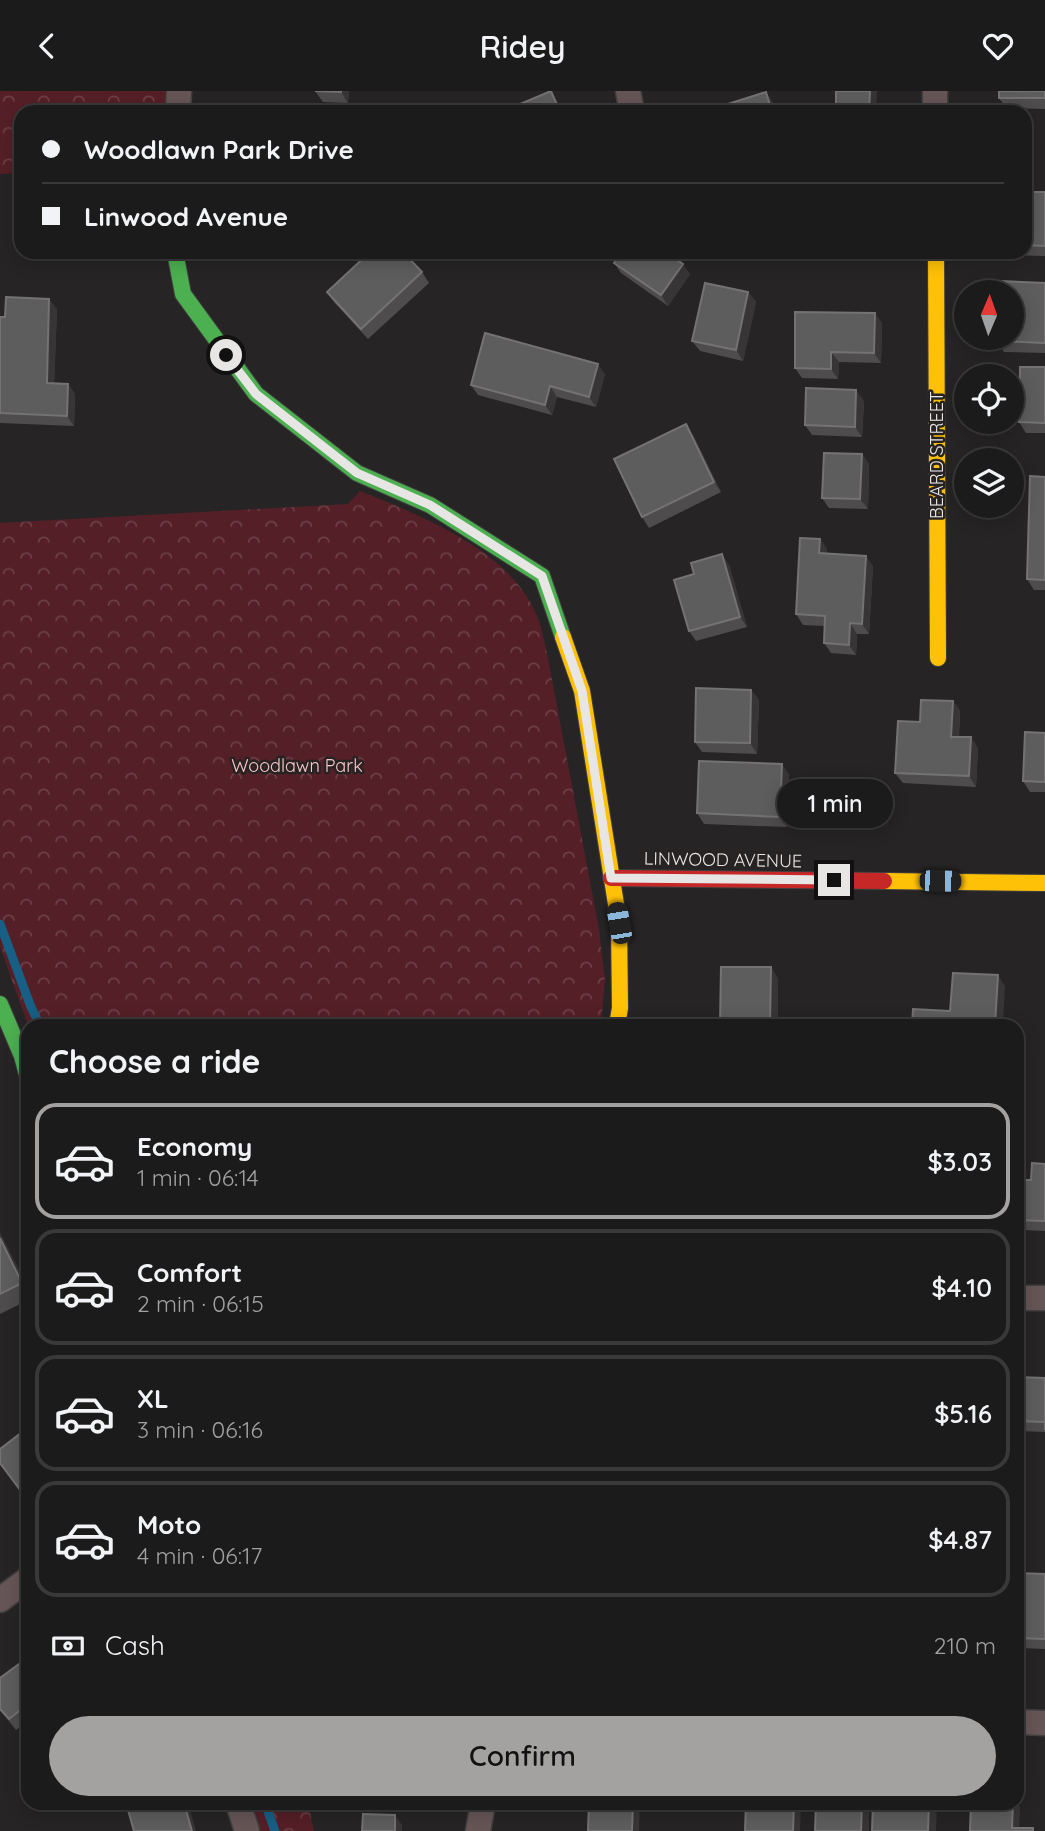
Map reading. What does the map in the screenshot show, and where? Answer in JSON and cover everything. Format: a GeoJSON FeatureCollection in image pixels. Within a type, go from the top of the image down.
{"type":"FeatureCollection","features":[{"type":"Feature","properties":{"kind":"street"},"geometry":{"type":"LineString","coordinates":[[176,259],[183,295],[256,394],[357,473],[430,505],[542,576],[582,691],[619,923],[618,1019]]}},
{"type":"Feature","properties":{"kind":"street","name":"BEARD STREET"},"geometry":{"type":"LineString","coordinates":[[936,259],[937,658]]}},
{"type":"Feature","properties":{"kind":"street","name":"LINWOOD AVENUE"},"geometry":{"type":"LineString","coordinates":[[611,878],[1045,883]]}},
{"type":"Feature","properties":{"kind":"street"},"geometry":{"type":"LineString","coordinates":[[2,1018],[21,1054]]}},
{"type":"Feature","properties":{"kind":"street"},"geometry":{"type":"LineString","coordinates":[[1024,1298],[1045,1299]]}},
{"type":"Feature","properties":{"kind":"street"},"geometry":{"type":"LineString","coordinates":[[0,1600],[21,1584]]}},
{"type":"Feature","properties":{"kind":"street"},"geometry":{"type":"LineString","coordinates":[[1024,1722],[1045,1723]]}},
{"type":"Feature","properties":{"kind":"street"},"geometry":{"type":"LineString","coordinates":[[240,1810],[247,1831]]}},
{"type":"Feature","properties":{"kind":"street"},"geometry":{"type":"LineString","coordinates":[[478,1831],[482,1810]]}},
{"type":"Feature","properties":{"kind":"green space"},"geometry":{"type":"Polygon","coordinates":[[[0,91],[171,91],[170,105],[14,105],[14,173],[0,174],[0,91]]]}},
{"type":"Feature","properties":{"kind":"green space","name":"Woodlawn Park"},"geometry":{"type":"Polygon","coordinates":[[[360,491],[411,512],[464,539],[510,575],[527,597],[539,621],[599,929],[605,980],[602,1019],[26,1019],[0,947],[0,523],[348,504],[360,491]]]}},
{"type":"Feature","properties":{"kind":"green space"},"geometry":{"type":"Polygon","coordinates":[[[255,1810],[310,1810],[314,1831],[261,1831],[255,1810]]]}},
{"type":"Feature","properties":{"kind":"building"},"geometry":{"type":"Polygon","coordinates":[[[551,91],[557,105],[518,105],[551,91]]]}},
{"type":"Feature","properties":{"kind":"building"},"geometry":{"type":"Polygon","coordinates":[[[836,91],[870,91],[869,105],[836,105],[836,91]]]}},
{"type":"Feature","properties":{"kind":"building"},"geometry":{"type":"Polygon","coordinates":[[[999,91],[1045,91],[1045,98],[999,98],[999,91]]]}},
{"type":"Feature","properties":{"kind":"building"},"geometry":{"type":"Polygon","coordinates":[[[766,92],[770,105],[728,105],[766,92]]]}},
{"type":"Feature","properties":{"kind":"building"},"geometry":{"type":"Polygon","coordinates":[[[1032,192],[1045,192],[1045,246],[1032,245],[1032,192]]]}},
{"type":"Feature","properties":{"kind":"building"},"geometry":{"type":"Polygon","coordinates":[[[362,259],[410,259],[422,272],[361,329],[327,292],[362,259]]]}},
{"type":"Feature","properties":{"kind":"building"},"geometry":{"type":"Polygon","coordinates":[[[617,259],[676,259],[683,264],[661,295],[614,263],[617,259]]]}},
{"type":"Feature","properties":{"kind":"building"},"geometry":{"type":"Polygon","coordinates":[[[1024,282],[1045,283],[1045,343],[1024,342],[1024,282]]]}},
{"type":"Feature","properties":{"kind":"building"},"geometry":{"type":"Polygon","coordinates":[[[705,283],[748,292],[736,350],[692,341],[705,283]]]}},
{"type":"Feature","properties":{"kind":"building"},"geometry":{"type":"Polygon","coordinates":[[[6,297],[49,299],[47,383],[68,384],[67,416],[0,413],[0,317],[5,317],[6,297]]]}},
{"type":"Feature","properties":{"kind":"building"},"geometry":{"type":"Polygon","coordinates":[[[795,312],[875,313],[874,353],[831,352],[831,369],[795,368],[795,312]]]}},
{"type":"Feature","properties":{"kind":"building"},"geometry":{"type":"Polygon","coordinates":[[[485,333],[598,364],[589,397],[550,386],[545,405],[471,385],[485,333]]]}},
{"type":"Feature","properties":{"kind":"building"},"geometry":{"type":"Polygon","coordinates":[[[1024,367],[1045,367],[1045,423],[1024,422],[1024,367]]]}},
{"type":"Feature","properties":{"kind":"building"},"geometry":{"type":"Polygon","coordinates":[[[806,388],[856,390],[855,427],[805,425],[806,388]]]}},
{"type":"Feature","properties":{"kind":"building"},"geometry":{"type":"Polygon","coordinates":[[[686,424],[714,482],[642,517],[614,459],[686,424]]]}},
{"type":"Feature","properties":{"kind":"building"},"geometry":{"type":"Polygon","coordinates":[[[824,453],[862,454],[860,499],[822,498],[824,453]]]}},
{"type":"Feature","properties":{"kind":"building"},"geometry":{"type":"Polygon","coordinates":[[[1030,476],[1045,477],[1045,580],[1027,579],[1030,476]]]}},
{"type":"Feature","properties":{"kind":"building"},"geometry":{"type":"Polygon","coordinates":[[[800,538],[820,539],[819,553],[866,556],[862,624],[850,623],[849,645],[824,643],[825,616],[796,614],[800,538]]]}},
{"type":"Feature","properties":{"kind":"building"},"geometry":{"type":"Polygon","coordinates":[[[722,554],[740,617],[689,631],[674,580],[694,574],[691,563],[722,554]]]}},
{"type":"Feature","properties":{"kind":"building"},"geometry":{"type":"Polygon","coordinates":[[[696,688],[751,690],[750,743],[695,742],[696,688]]]}},
{"type":"Feature","properties":{"kind":"building"},"geometry":{"type":"Polygon","coordinates":[[[921,700],[953,701],[951,737],[971,737],[969,776],[895,773],[898,721],[920,722],[921,700]]]}},
{"type":"Feature","properties":{"kind":"building"},"geometry":{"type":"Polygon","coordinates":[[[1025,732],[1045,733],[1045,782],[1023,781],[1025,732]]]}},
{"type":"Feature","properties":{"kind":"building"},"geometry":{"type":"Polygon","coordinates":[[[699,761],[782,764],[780,817],[697,813],[699,761]]]}},
{"type":"Feature","properties":{"kind":"building"},"geometry":{"type":"Polygon","coordinates":[[[721,967],[771,967],[770,1019],[720,1019],[721,967]]]}},
{"type":"Feature","properties":{"kind":"building"},"geometry":{"type":"Polygon","coordinates":[[[953,973],[998,975],[995,1019],[912,1019],[913,1009],[950,1011],[953,973]]]}},
{"type":"Feature","properties":{"kind":"building"},"geometry":{"type":"Polygon","coordinates":[[[1032,1163],[1045,1164],[1045,1221],[1024,1220],[1024,1180],[1031,1180],[1032,1163]]]}},
{"type":"Feature","properties":{"kind":"building"},"geometry":{"type":"Polygon","coordinates":[[[0,1238],[21,1284],[0,1294],[0,1238]]]}},
{"type":"Feature","properties":{"kind":"building"},"geometry":{"type":"Polygon","coordinates":[[[1024,1377],[1045,1378],[1045,1422],[1024,1421],[1024,1377]]]}},
{"type":"Feature","properties":{"kind":"building"},"geometry":{"type":"Polygon","coordinates":[[[21,1433],[21,1491],[0,1463],[0,1449],[21,1433]]]}},
{"type":"Feature","properties":{"kind":"building"},"geometry":{"type":"Polygon","coordinates":[[[1024,1573],[1045,1574],[1045,1639],[1024,1638],[1024,1573]]]}},
{"type":"Feature","properties":{"kind":"building"},"geometry":{"type":"Polygon","coordinates":[[[21,1662],[21,1710],[9,1719],[0,1709],[0,1678],[21,1662]]]}},
{"type":"Feature","properties":{"kind":"building"},"geometry":{"type":"Polygon","coordinates":[[[128,1810],[186,1810],[192,1831],[134,1831],[128,1810]]]}},
{"type":"Feature","properties":{"kind":"building"},"geometry":{"type":"Polygon","coordinates":[[[589,1810],[633,1810],[632,1831],[588,1831],[589,1810]]]}},
{"type":"Feature","properties":{"kind":"building"},"geometry":{"type":"Polygon","coordinates":[[[746,1810],[794,1810],[793,1831],[745,1831],[746,1810]]]}},
{"type":"Feature","properties":{"kind":"building"},"geometry":{"type":"Polygon","coordinates":[[[816,1810],[862,1810],[861,1831],[815,1831],[816,1810]]]}},
{"type":"Feature","properties":{"kind":"building"},"geometry":{"type":"Polygon","coordinates":[[[873,1810],[929,1810],[928,1831],[872,1831],[873,1810]]]}},
{"type":"Feature","properties":{"kind":"building"},"geometry":{"type":"Polygon","coordinates":[[[971,1810],[1013,1810],[1012,1828],[1033,1828],[1033,1831],[970,1831],[971,1810]]]}},
{"type":"Feature","properties":{"kind":"building"},"geometry":{"type":"Polygon","coordinates":[[[363,1814],[395,1815],[395,1831],[362,1831],[363,1814]]]}},
{"type":"Feature","properties":{"kind":"waterway"},"geometry":{"type":"LineString","coordinates":[[0,924],[37,1019]]}},
{"type":"Feature","properties":{"kind":"waterway"},"geometry":{"type":"LineString","coordinates":[[268,1810],[275,1831]]}},
{"type":"Feature","properties":{"kind":"traffic: fast"},"geometry":{"type":"LineString","coordinates":[[176,259],[183,294],[256,394],[357,473],[430,505],[542,576],[563,637]]}},
{"type":"Feature","properties":{"kind":"traffic: fast"},"geometry":{"type":"LineString","coordinates":[[0,1004],[21,1054]]}},
{"type":"Feature","properties":{"kind":"traffic: slow"},"geometry":{"type":"LineString","coordinates":[[936,259],[938,658]]}},
{"type":"Feature","properties":{"kind":"traffic: slow"},"geometry":{"type":"LineString","coordinates":[[563,637],[582,691],[619,923],[618,1019]]}},
{"type":"Feature","properties":{"kind":"traffic: slow"},"geometry":{"type":"LineString","coordinates":[[884,881],[1045,883]]}},
{"type":"Feature","properties":{"kind":"traffic: jam"},"geometry":{"type":"LineString","coordinates":[[611,878],[884,881]]}},
{"type":"Feature","properties":{"kind":"route"},"geometry":{"type":"LineString","coordinates":[[226,355],[256,394],[357,473],[430,505],[542,576],[582,691],[611,878],[834,880]]}}]}
